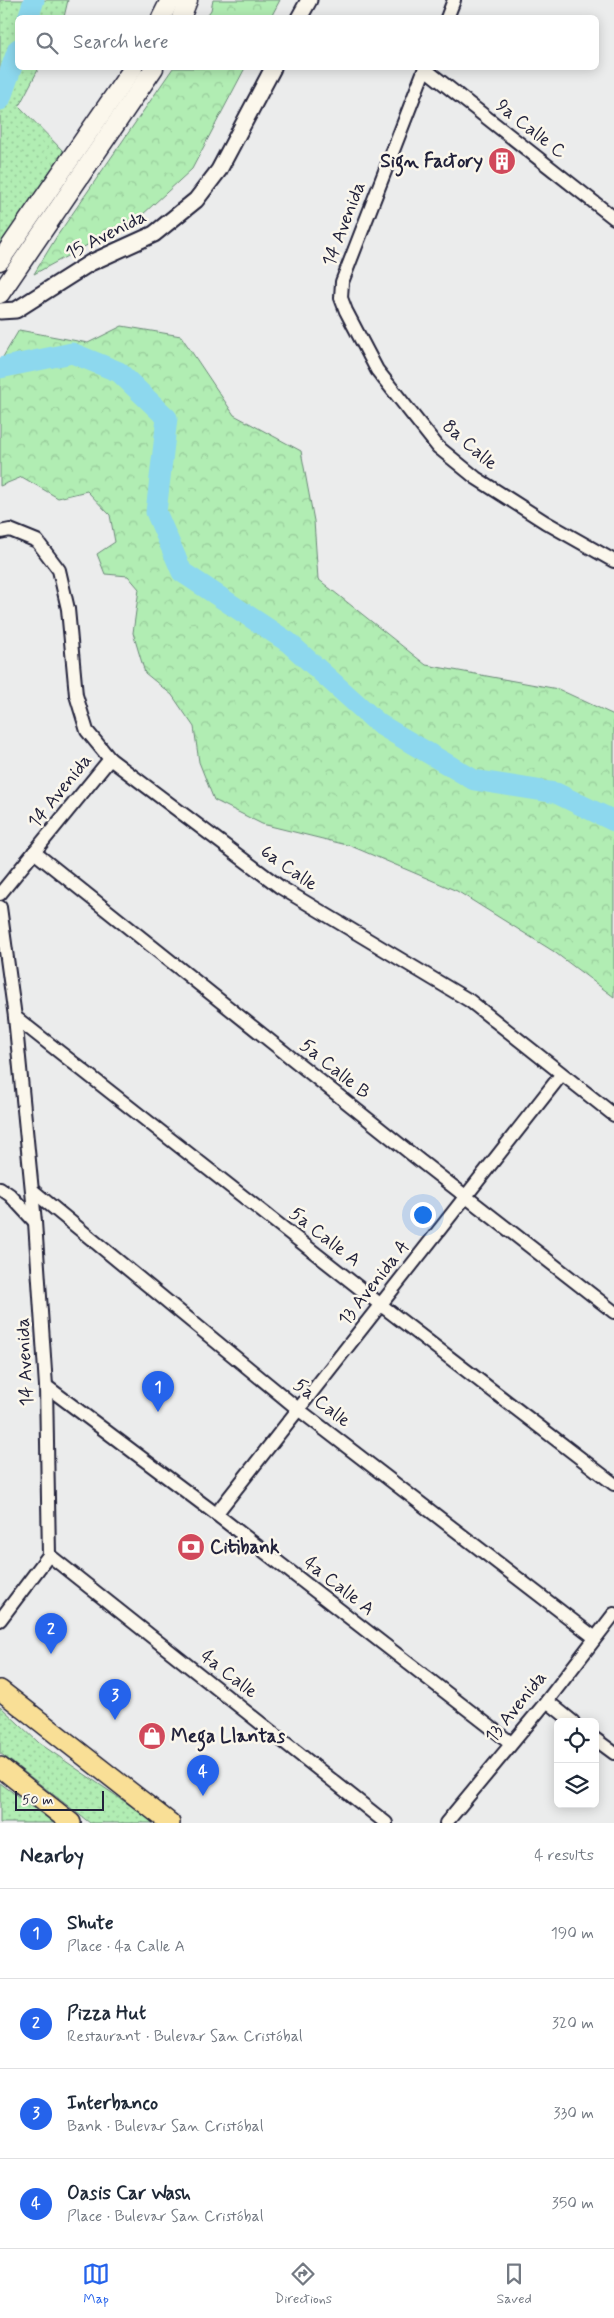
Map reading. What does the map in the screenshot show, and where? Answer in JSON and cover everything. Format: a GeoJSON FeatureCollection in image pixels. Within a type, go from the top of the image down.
{"type":"FeatureCollection","features":[{"type":"Feature","properties":{"kind":"main road"},"geometry":{"type":"LineString","coordinates":[[163,15],[170,0]]}},
{"type":"Feature","properties":{"kind":"main road"},"geometry":{"type":"LineString","coordinates":[[182,15],[188,0]]}},
{"type":"Feature","properties":{"kind":"main road"},"geometry":{"type":"LineString","coordinates":[[0,261],[132,70]]}},
{"type":"Feature","properties":{"kind":"main road"},"geometry":{"type":"LineString","coordinates":[[0,294],[153,70]]}},
{"type":"Feature","properties":{"kind":"main road"},"geometry":{"type":"LineString","coordinates":[[0,1690],[170,1823]]}},
{"type":"Feature","properties":{"kind":"main road"},"geometry":{"type":"LineString","coordinates":[[0,1767],[71,1823]]}},
{"type":"Feature","properties":{"kind":"street"},"geometry":{"type":"LineString","coordinates":[[301,15],[309,0]]}},
{"type":"Feature","properties":{"kind":"street"},"geometry":{"type":"LineString","coordinates":[[448,15],[454,0]]}},
{"type":"Feature","properties":{"kind":"street","name":"15 Avenida"},"geometry":{"type":"LineString","coordinates":[[0,311],[16,310],[90,263],[154,234],[196,200],[219,170],[272,70]]}},
{"type":"Feature","properties":{"kind":"street","name":"14 Avenida"},"geometry":{"type":"LineString","coordinates":[[346,311],[341,298],[342,282],[424,70]]}},
{"type":"Feature","properties":{"kind":"street","name":"9a Calle C"},"geometry":{"type":"LineString","coordinates":[[428,70],[614,218]]}},
{"type":"Feature","properties":{"kind":"street","name":"8a Calle"},"geometry":{"type":"LineString","coordinates":[[346,311],[377,370],[438,447],[476,478],[546,522],[614,561]]}},
{"type":"Feature","properties":{"kind":"street","name":"6a Calle"},"geometry":{"type":"LineString","coordinates":[[0,532],[10,530],[37,541],[60,570],[68,610],[76,696],[87,731],[110,759],[280,886],[470,1001],[561,1075],[614,1115]]}},
{"type":"Feature","properties":{"kind":"street","name":"14 Avenida"},"geometry":{"type":"LineString","coordinates":[[0,894],[110,759]]}},
{"type":"Feature","properties":{"kind":"street","name":"5a Calle B"},"geometry":{"type":"LineString","coordinates":[[34,852],[614,1312]]}},
{"type":"Feature","properties":{"kind":"street","name":"14 Avenida"},"geometry":{"type":"LineString","coordinates":[[0,907],[15,1017],[35,1222],[46,1386],[49,1555]]}},
{"type":"Feature","properties":{"kind":"street","name":"5a Calle A"},"geometry":{"type":"LineString","coordinates":[[15,1017],[380,1305],[614,1484]]}},
{"type":"Feature","properties":{"kind":"street","name":"13 Avenida A"},"geometry":{"type":"LineString","coordinates":[[216,1514],[561,1075]]}},
{"type":"Feature","properties":{"kind":"street"},"geometry":{"type":"LineString","coordinates":[[0,1188],[10,1195],[35,1222]]}},
{"type":"Feature","properties":{"kind":"street","name":"5a Calle"},"geometry":{"type":"LineString","coordinates":[[32,1190],[298,1409],[594,1637]]}},
{"type":"Feature","properties":{"kind":"street","name":"4a Calle A"},"geometry":{"type":"LineString","coordinates":[[46,1386],[216,1514],[511,1743]]}},
{"type":"Feature","properties":{"kind":"street"},"geometry":{"type":"LineString","coordinates":[[0,1620],[49,1555]]}},
{"type":"Feature","properties":{"kind":"street","name":"4a Calle"},"geometry":{"type":"LineString","coordinates":[[49,1555],[386,1823]]}},
{"type":"Feature","properties":{"kind":"street","name":"13 Avenida"},"geometry":{"type":"LineString","coordinates":[[446,1823],[547,1701],[594,1637],[614,1614]]}},
{"type":"Feature","properties":{"kind":"street"},"geometry":{"type":"LineString","coordinates":[[547,1701],[568,1718]]}},
{"type":"Feature","properties":{"kind":"street"},"geometry":{"type":"LineString","coordinates":[[599,1742],[614,1753]]}},
{"type":"Feature","properties":{"kind":"green space"},"geometry":{"type":"Polygon","coordinates":[[[0,0],[68,0],[64,15],[15,15],[15,70],[38,70],[19,106],[64,152],[0,246],[0,0]]]}},
{"type":"Feature","properties":{"kind":"green space"},"geometry":{"type":"Polygon","coordinates":[[[213,0],[280,0],[272,15],[207,15],[211,10],[213,0]]]}},
{"type":"Feature","properties":{"kind":"green space"},"geometry":{"type":"Polygon","coordinates":[[[172,70],[244,70],[192,169],[141,216],[34,274],[57,236],[172,70]]]}},
{"type":"Feature","properties":{"kind":"green space"},"geometry":{"type":"Polygon","coordinates":[[[122,326],[181,336],[234,415],[301,451],[314,521],[318,579],[426,665],[558,689],[614,715],[614,997],[553,951],[457,891],[351,846],[262,824],[214,800],[199,762],[194,727],[172,695],[145,673],[133,633],[139,589],[128,576],[105,574],[97,554],[115,542],[110,515],[87,491],[58,498],[22,477],[0,486],[0,362],[19,330],[88,343],[122,326]]]}},
{"type":"Feature","properties":{"kind":"green space"},"geometry":{"type":"Polygon","coordinates":[[[0,1706],[39,1743],[156,1823],[90,1823],[0,1753],[0,1706]]]}},
{"type":"Feature","properties":{"kind":"green space"},"geometry":{"type":"Polygon","coordinates":[[[0,1783],[54,1823],[0,1823],[0,1783]]]}},
{"type":"Feature","properties":{"kind":"waterway"},"geometry":{"type":"LineString","coordinates":[[29,15],[34,0]]}},
{"type":"Feature","properties":{"kind":"waterway"},"geometry":{"type":"LineString","coordinates":[[0,100],[15,58]]}},
{"type":"Feature","properties":{"kind":"waterway"},"geometry":{"type":"LineString","coordinates":[[0,368],[72,353],[119,372],[167,418],[156,512],[182,572],[288,642],[379,724],[474,780],[556,793],[614,821]]}},
{"type":"Feature","properties":{"kind":"place","name":"Sign Factory"},"geometry":{"type":"Point","coordinates":[502,161]}},
{"type":"Feature","properties":{"kind":"place","name":"Shute"},"geometry":{"type":"Point","coordinates":[158,1412]}},
{"type":"Feature","properties":{"kind":"place","name":"Citibank"},"geometry":{"type":"Point","coordinates":[191,1547]}},
{"type":"Feature","properties":{"kind":"place","name":"Pizza Hut"},"geometry":{"type":"Point","coordinates":[51,1654]}},
{"type":"Feature","properties":{"kind":"place","name":"Interbanco"},"geometry":{"type":"Point","coordinates":[115,1720]}},
{"type":"Feature","properties":{"kind":"place","name":"Mega Llantas"},"geometry":{"type":"Point","coordinates":[152,1736]}},
{"type":"Feature","properties":{"kind":"place","name":"Oasis Car Wash"},"geometry":{"type":"Point","coordinates":[203,1796]}}]}
